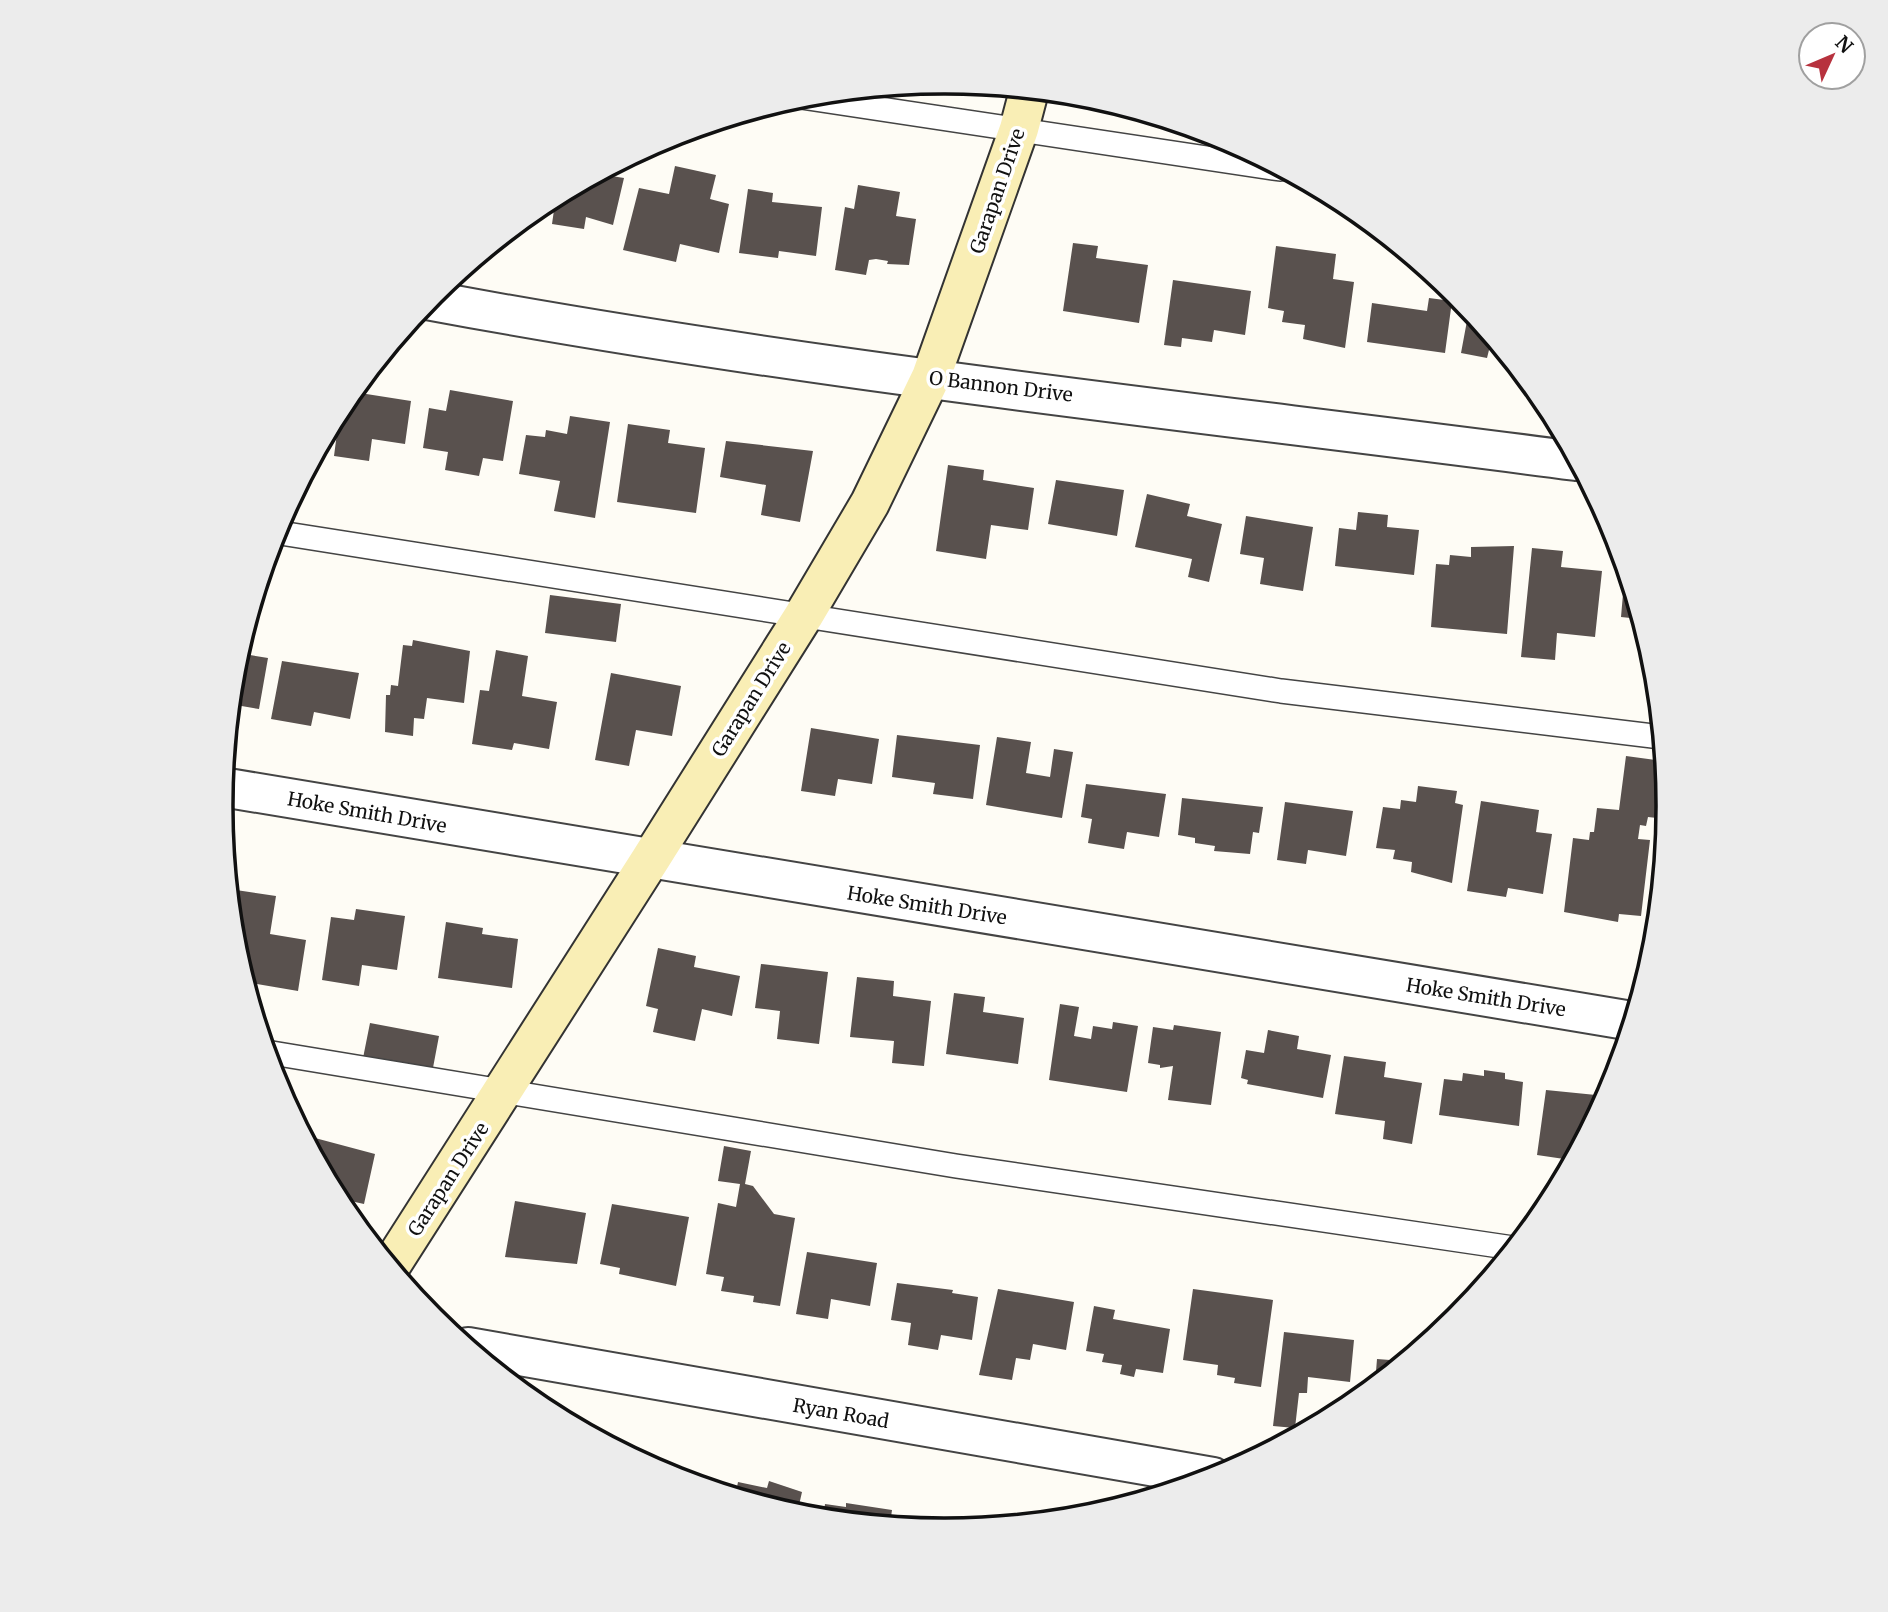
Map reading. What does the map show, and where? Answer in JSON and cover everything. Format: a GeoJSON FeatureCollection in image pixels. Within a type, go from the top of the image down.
{"type":"FeatureCollection","features":[{"type":"Feature","properties":{"kind":"street","name":"Garapan Drive"},"geometry":{"type":"LineString","coordinates":[[396,1258],[505,1092],[804,615],[870,503],[931,377],[1019,130],[1027,100]]}},
{"type":"Feature","properties":{"kind":"street","name":"O Bannon Drive"},"geometry":{"type":"LineString","coordinates":[[441,303],[554,324],[931,377],[1565,460]]}},
{"type":"Feature","properties":{"kind":"street","name":"Hoke Smith Drive"},"geometry":{"type":"LineString","coordinates":[[233,790],[1622,1019]]}},
{"type":"Feature","properties":{"kind":"street","name":"Ryan Road"},"geometry":{"type":"LineString","coordinates":[[486,1350],[1191,1473]]}},
{"type":"Feature","properties":{"kind":"lane"},"geometry":{"type":"LineString","coordinates":[[839,103],[1252,165]]}},
{"type":"Feature","properties":{"kind":"lane"},"geometry":{"type":"LineString","coordinates":[[287,534],[1281,691],[1651,736]]}},
{"type":"Feature","properties":{"kind":"lane"},"geometry":{"type":"LineString","coordinates":[[277,1054],[956,1167],[1502,1246]]}},
{"type":"Feature","properties":{"kind":"building"},"geometry":{"type":"Polygon","coordinates":[[[675,166],[716,175],[710,199],[729,204],[719,253],[680,244],[676,262],[623,250],[639,188],[669,194],[675,166]]]}},
{"type":"Feature","properties":{"kind":"building"},"geometry":{"type":"Polygon","coordinates":[[[613,176],[624,178],[613,225],[586,217],[584,229],[552,224],[554,211],[613,176]]]}},
{"type":"Feature","properties":{"kind":"building"},"geometry":{"type":"Polygon","coordinates":[[[858,185],[900,192],[896,216],[916,219],[909,265],[887,264],[888,261],[876,259],[869,260],[866,275],[835,270],[845,207],[854,209],[858,185]]]}},
{"type":"Feature","properties":{"kind":"building"},"geometry":{"type":"Polygon","coordinates":[[[748,189],[773,193],[772,202],[822,207],[816,256],[779,251],[778,258],[739,253],[748,189]]]}},
{"type":"Feature","properties":{"kind":"building"},"geometry":{"type":"Polygon","coordinates":[[[1073,243],[1098,246],[1096,258],[1148,265],[1139,323],[1063,311],[1073,243]]]}},
{"type":"Feature","properties":{"kind":"building"},"geometry":{"type":"Polygon","coordinates":[[[1276,246],[1336,254],[1333,279],[1354,282],[1345,348],[1303,339],[1305,325],[1282,322],[1284,311],[1268,308],[1276,246]]]}},
{"type":"Feature","properties":{"kind":"building"},"geometry":{"type":"Polygon","coordinates":[[[1173,280],[1251,291],[1245,335],[1214,330],[1212,342],[1182,338],[1181,347],[1164,345],[1173,280]]]}},
{"type":"Feature","properties":{"kind":"building"},"geometry":{"type":"Polygon","coordinates":[[[1429,298],[1444,300],[1451,307],[1445,353],[1367,342],[1372,303],[1427,311],[1429,298]]]}},
{"type":"Feature","properties":{"kind":"building"},"geometry":{"type":"Polygon","coordinates":[[[1466,324],[1490,350],[1487,358],[1461,353],[1466,324]]]}},
{"type":"Feature","properties":{"kind":"building"},"geometry":{"type":"Polygon","coordinates":[[[450,390],[513,401],[503,461],[483,458],[479,476],[445,470],[448,452],[423,448],[429,408],[446,411],[450,390]]]}},
{"type":"Feature","properties":{"kind":"building"},"geometry":{"type":"Polygon","coordinates":[[[365,394],[411,401],[405,444],[372,439],[369,461],[334,456],[337,436],[365,394]]]}},
{"type":"Feature","properties":{"kind":"building"},"geometry":{"type":"Polygon","coordinates":[[[570,416],[610,422],[595,518],[554,511],[560,481],[519,474],[526,435],[545,437],[546,430],[567,434],[570,416]]]}},
{"type":"Feature","properties":{"kind":"building"},"geometry":{"type":"Polygon","coordinates":[[[628,424],[670,430],[668,443],[705,448],[696,513],[617,502],[628,424]]]}},
{"type":"Feature","properties":{"kind":"building"},"geometry":{"type":"Polygon","coordinates":[[[726,441],[813,451],[800,522],[761,515],[766,485],[720,477],[726,441]]]}},
{"type":"Feature","properties":{"kind":"building"},"geometry":{"type":"Polygon","coordinates":[[[948,465],[984,470],[983,480],[1034,488],[1028,530],[991,525],[986,559],[936,551],[948,465]]]}},
{"type":"Feature","properties":{"kind":"building"},"geometry":{"type":"Polygon","coordinates":[[[1056,480],[1124,490],[1117,536],[1048,524],[1056,480]]]}},
{"type":"Feature","properties":{"kind":"building"},"geometry":{"type":"Polygon","coordinates":[[[1147,494],[1190,504],[1187,516],[1222,524],[1209,582],[1188,577],[1192,559],[1135,547],[1147,494]]]}},
{"type":"Feature","properties":{"kind":"building"},"geometry":{"type":"Polygon","coordinates":[[[1358,512],[1388,515],[1387,527],[1419,530],[1414,575],[1335,566],[1339,528],[1356,530],[1358,512]]]}},
{"type":"Feature","properties":{"kind":"building"},"geometry":{"type":"Polygon","coordinates":[[[1246,516],[1313,527],[1303,591],[1260,584],[1264,558],[1240,554],[1246,516]]]}},
{"type":"Feature","properties":{"kind":"building"},"geometry":{"type":"Polygon","coordinates":[[[1514,546],[1507,634],[1431,627],[1436,564],[1449,565],[1450,555],[1471,557],[1471,547],[1514,546]]]}},
{"type":"Feature","properties":{"kind":"building"},"geometry":{"type":"Polygon","coordinates":[[[1532,548],[1563,551],[1561,567],[1602,571],[1595,637],[1557,633],[1555,660],[1521,657],[1532,548]]]}},
{"type":"Feature","properties":{"kind":"building"},"geometry":{"type":"Polygon","coordinates":[[[1623,594],[1630,618],[1621,617],[1623,594]]]}},
{"type":"Feature","properties":{"kind":"building"},"geometry":{"type":"Polygon","coordinates":[[[550,595],[621,604],[616,642],[545,633],[550,595]]]}},
{"type":"Feature","properties":{"kind":"building"},"geometry":{"type":"Polygon","coordinates":[[[413,640],[470,651],[464,703],[427,698],[424,719],[414,718],[413,736],[385,732],[386,695],[390,695],[391,685],[398,686],[403,645],[412,646],[413,640]]]}},
{"type":"Feature","properties":{"kind":"building"},"geometry":{"type":"Polygon","coordinates":[[[496,650],[528,656],[522,696],[557,702],[549,749],[514,743],[512,750],[472,744],[480,690],[489,691],[496,650]]]}},
{"type":"Feature","properties":{"kind":"building"},"geometry":{"type":"Polygon","coordinates":[[[249,655],[268,658],[259,709],[240,706],[249,655]]]}},
{"type":"Feature","properties":{"kind":"building"},"geometry":{"type":"Polygon","coordinates":[[[282,661],[359,673],[350,719],[314,712],[311,726],[271,719],[282,661]]]}},
{"type":"Feature","properties":{"kind":"building"},"geometry":{"type":"Polygon","coordinates":[[[611,673],[681,686],[672,736],[636,730],[629,766],[595,760],[611,673]]]}},
{"type":"Feature","properties":{"kind":"building"},"geometry":{"type":"Polygon","coordinates":[[[811,728],[879,739],[872,784],[838,779],[835,796],[801,791],[811,728]]]}},
{"type":"Feature","properties":{"kind":"building"},"geometry":{"type":"Polygon","coordinates":[[[897,735],[980,745],[973,799],[933,794],[935,783],[892,777],[897,735]]]}},
{"type":"Feature","properties":{"kind":"building"},"geometry":{"type":"Polygon","coordinates":[[[997,737],[1031,742],[1026,773],[1050,777],[1054,749],[1073,752],[1062,818],[986,805],[997,737]]]}},
{"type":"Feature","properties":{"kind":"building"},"geometry":{"type":"Polygon","coordinates":[[[1626,756],[1654,760],[1655,818],[1648,817],[1646,826],[1640,825],[1638,839],[1650,840],[1641,916],[1619,914],[1618,922],[1564,912],[1573,838],[1589,840],[1590,832],[1594,832],[1597,808],[1619,810],[1626,756]]]}},
{"type":"Feature","properties":{"kind":"building"},"geometry":{"type":"Polygon","coordinates":[[[1086,784],[1166,794],[1159,837],[1127,832],[1124,849],[1088,843],[1092,819],[1081,817],[1086,784]]]}},
{"type":"Feature","properties":{"kind":"building"},"geometry":{"type":"Polygon","coordinates":[[[1418,786],[1457,791],[1455,803],[1463,805],[1452,883],[1411,872],[1412,862],[1393,859],[1395,850],[1376,848],[1383,807],[1400,809],[1401,800],[1416,802],[1418,786]]]}},
{"type":"Feature","properties":{"kind":"building"},"geometry":{"type":"Polygon","coordinates":[[[1182,798],[1263,807],[1259,833],[1253,832],[1250,854],[1214,851],[1215,846],[1195,843],[1195,838],[1178,835],[1182,798]]]}},
{"type":"Feature","properties":{"kind":"building"},"geometry":{"type":"Polygon","coordinates":[[[1481,801],[1539,810],[1536,832],[1552,834],[1543,894],[1508,888],[1506,897],[1467,891],[1481,801]]]}},
{"type":"Feature","properties":{"kind":"building"},"geometry":{"type":"Polygon","coordinates":[[[1285,802],[1353,811],[1346,856],[1308,850],[1306,864],[1277,860],[1285,802]]]}},
{"type":"Feature","properties":{"kind":"building"},"geometry":{"type":"Polygon","coordinates":[[[238,890],[276,896],[270,934],[306,940],[298,991],[255,984],[246,945],[238,890]]]}},
{"type":"Feature","properties":{"kind":"building"},"geometry":{"type":"Polygon","coordinates":[[[356,909],[405,916],[397,970],[362,965],[359,986],[322,980],[331,917],[354,920],[356,909]]]}},
{"type":"Feature","properties":{"kind":"building"},"geometry":{"type":"Polygon","coordinates":[[[446,922],[483,928],[482,934],[518,939],[512,988],[438,978],[446,922]]]}},
{"type":"Feature","properties":{"kind":"building"},"geometry":{"type":"Polygon","coordinates":[[[658,948],[696,956],[694,967],[740,976],[732,1016],[702,1009],[695,1041],[653,1032],[658,1009],[646,1006],[658,948]]]}},
{"type":"Feature","properties":{"kind":"building"},"geometry":{"type":"Polygon","coordinates":[[[761,964],[828,972],[819,1044],[777,1039],[780,1011],[755,1008],[761,964]]]}},
{"type":"Feature","properties":{"kind":"building"},"geometry":{"type":"Polygon","coordinates":[[[857,977],[894,981],[893,996],[931,1001],[924,1066],[892,1063],[894,1041],[850,1037],[857,977]]]}},
{"type":"Feature","properties":{"kind":"building"},"geometry":{"type":"Polygon","coordinates":[[[954,993],[985,997],[983,1012],[1024,1018],[1018,1064],[946,1054],[954,993]]]}},
{"type":"Feature","properties":{"kind":"building"},"geometry":{"type":"Polygon","coordinates":[[[1060,1004],[1079,1007],[1074,1036],[1091,1039],[1093,1026],[1112,1029],[1113,1022],[1138,1026],[1127,1092],[1049,1080],[1060,1004]]]}},
{"type":"Feature","properties":{"kind":"building"},"geometry":{"type":"Polygon","coordinates":[[[370,1023],[439,1036],[432,1073],[363,1058],[370,1023]]]}},
{"type":"Feature","properties":{"kind":"building"},"geometry":{"type":"Polygon","coordinates":[[[1174,1025],[1221,1032],[1211,1105],[1168,1100],[1173,1066],[1160,1068],[1160,1065],[1148,1063],[1153,1027],[1173,1030],[1174,1025]]]}},
{"type":"Feature","properties":{"kind":"building"},"geometry":{"type":"Polygon","coordinates":[[[1268,1030],[1299,1036],[1297,1049],[1331,1055],[1323,1098],[1247,1084],[1248,1080],[1241,1078],[1246,1050],[1264,1053],[1268,1030]]]}},
{"type":"Feature","properties":{"kind":"building"},"geometry":{"type":"Polygon","coordinates":[[[1344,1056],[1386,1062],[1384,1077],[1422,1083],[1412,1144],[1383,1139],[1385,1121],[1335,1114],[1344,1056]]]}},
{"type":"Feature","properties":{"kind":"building"},"geometry":{"type":"Polygon","coordinates":[[[1484,1070],[1505,1073],[1505,1079],[1523,1082],[1519,1126],[1439,1115],[1444,1079],[1462,1081],[1463,1073],[1484,1076],[1484,1070]]]}},
{"type":"Feature","properties":{"kind":"building"},"geometry":{"type":"Polygon","coordinates":[[[1546,1090],[1594,1095],[1562,1159],[1537,1155],[1546,1090]]]}},
{"type":"Feature","properties":{"kind":"building"},"geometry":{"type":"Polygon","coordinates":[[[315,1138],[375,1154],[364,1204],[352,1201],[315,1138]]]}},
{"type":"Feature","properties":{"kind":"building"},"geometry":{"type":"Polygon","coordinates":[[[724,1146],[751,1151],[745,1184],[753,1186],[774,1214],[795,1218],[780,1306],[753,1302],[754,1296],[721,1291],[724,1277],[706,1274],[718,1203],[736,1207],[740,1184],[718,1181],[724,1146]]]}},
{"type":"Feature","properties":{"kind":"building"},"geometry":{"type":"Polygon","coordinates":[[[515,1201],[586,1213],[577,1264],[505,1257],[515,1201]]]}},
{"type":"Feature","properties":{"kind":"building"},"geometry":{"type":"Polygon","coordinates":[[[612,1204],[689,1217],[676,1286],[619,1274],[620,1268],[600,1264],[612,1204]]]}},
{"type":"Feature","properties":{"kind":"building"},"geometry":{"type":"Polygon","coordinates":[[[807,1252],[877,1263],[870,1306],[831,1299],[828,1319],[796,1314],[807,1252]]]}},
{"type":"Feature","properties":{"kind":"building"},"geometry":{"type":"Polygon","coordinates":[[[897,1283],[953,1290],[952,1293],[978,1297],[972,1340],[941,1335],[938,1350],[908,1345],[911,1323],[891,1320],[897,1283]]]}},
{"type":"Feature","properties":{"kind":"building"},"geometry":{"type":"Polygon","coordinates":[[[998,1289],[1074,1302],[1066,1350],[1033,1344],[1030,1360],[1016,1358],[1012,1380],[979,1375],[998,1289]]]}},
{"type":"Feature","properties":{"kind":"building"},"geometry":{"type":"Polygon","coordinates":[[[1193,1289],[1273,1300],[1261,1387],[1234,1383],[1235,1378],[1217,1375],[1218,1365],[1183,1360],[1193,1289]]]}},
{"type":"Feature","properties":{"kind":"building"},"geometry":{"type":"Polygon","coordinates":[[[1094,1306],[1115,1310],[1113,1319],[1170,1329],[1163,1373],[1136,1369],[1134,1377],[1120,1374],[1122,1365],[1102,1362],[1104,1354],[1086,1351],[1094,1306]]]}},
{"type":"Feature","properties":{"kind":"building"},"geometry":{"type":"Polygon","coordinates":[[[1284,1332],[1354,1340],[1350,1382],[1308,1377],[1307,1393],[1299,1393],[1295,1424],[1290,1428],[1273,1426],[1284,1332]]]}},
{"type":"Feature","properties":{"kind":"building"},"geometry":{"type":"Polygon","coordinates":[[[1377,1359],[1389,1360],[1377,1370],[1377,1359]]]}},
{"type":"Feature","properties":{"kind":"building"},"geometry":{"type":"Polygon","coordinates":[[[769,1481],[802,1492],[800,1503],[737,1486],[738,1482],[767,1488],[769,1481]]]}},
{"type":"Feature","properties":{"kind":"building"},"geometry":{"type":"Polygon","coordinates":[[[846,1503],[892,1510],[891,1515],[825,1507],[825,1504],[846,1507],[846,1503]]]}}]}
